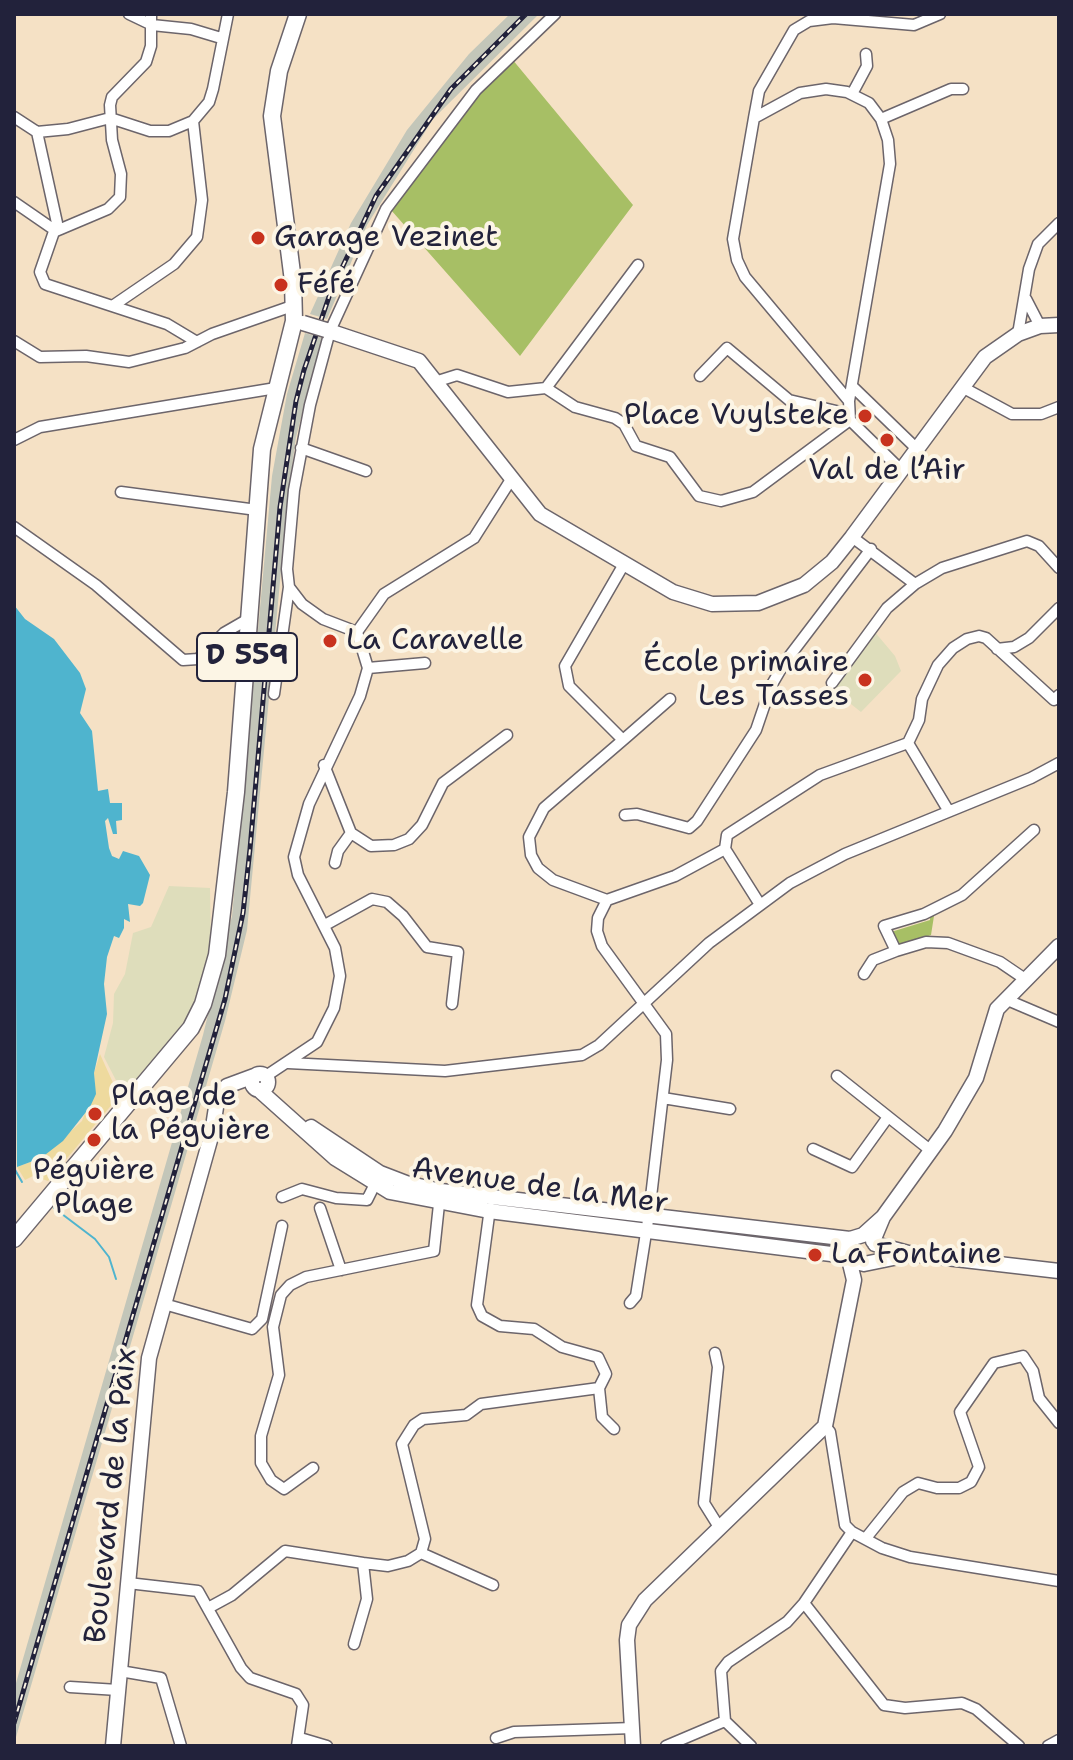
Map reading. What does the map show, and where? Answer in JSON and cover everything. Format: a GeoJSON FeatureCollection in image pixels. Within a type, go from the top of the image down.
{"type":"FeatureCollection","features":[{"type":"Feature","properties":{"kind":"main road","name":"D 559"},"geometry":{"type":"LineString","coordinates":[[14,1239],[176,1047],[203,1004],[222,926],[262,449],[297,316],[272,116],[279,71],[298,14]]}},
{"type":"Feature","properties":{"kind":"street"},"geometry":{"type":"LineString","coordinates":[[129,14],[221,38]]}},
{"type":"Feature","properties":{"kind":"street"},"geometry":{"type":"LineString","coordinates":[[14,117],[37,132],[68,129],[110,118],[150,131],[169,131],[193,121],[209,102],[228,14]]}},
{"type":"Feature","properties":{"kind":"street"},"geometry":{"type":"LineString","coordinates":[[274,694],[289,587],[287,569],[301,448],[328,331],[386,209],[476,90],[555,14]]}},
{"type":"Feature","properties":{"kind":"street"},"geometry":{"type":"LineString","coordinates":[[797,14],[794,30],[759,91],[749,160],[734,216],[733,239],[737,260],[745,277],[849,401]]}},
{"type":"Feature","properties":{"kind":"street"},"geometry":{"type":"LineString","coordinates":[[794,30],[809,21],[833,18],[914,25],[940,14]]}},
{"type":"Feature","properties":{"kind":"street"},"geometry":{"type":"LineString","coordinates":[[56,231],[108,209],[120,197],[121,174],[110,118],[112,97],[146,62],[151,19]]}},
{"type":"Feature","properties":{"kind":"street"},"geometry":{"type":"LineString","coordinates":[[852,94],[867,66],[866,54]]}},
{"type":"Feature","properties":{"kind":"street"},"geometry":{"type":"LineString","coordinates":[[754,118],[800,93],[826,89],[852,94],[869,103],[881,119],[888,140],[890,164],[854,388],[849,401],[849,417]]}},
{"type":"Feature","properties":{"kind":"street"},"geometry":{"type":"LineString","coordinates":[[881,119],[951,89],[963,89]]}},
{"type":"Feature","properties":{"kind":"street"},"geometry":{"type":"LineString","coordinates":[[114,305],[174,264],[197,237],[202,200],[193,121]]}},
{"type":"Feature","properties":{"kind":"street"},"geometry":{"type":"LineString","coordinates":[[37,132],[56,231],[40,272],[45,284],[167,324],[197,342]]}},
{"type":"Feature","properties":{"kind":"street"},"geometry":{"type":"LineString","coordinates":[[14,202],[56,231]]}},
{"type":"Feature","properties":{"kind":"street"},"geometry":{"type":"LineString","coordinates":[[1018,334],[1029,269],[1038,244],[1059,223]]}},
{"type":"Feature","properties":{"kind":"street"},"geometry":{"type":"LineString","coordinates":[[546,388],[638,265]]}},
{"type":"Feature","properties":{"kind":"street"},"geometry":{"type":"LineString","coordinates":[[1026,299],[1040,326]]}},
{"type":"Feature","properties":{"kind":"street"},"geometry":{"type":"LineString","coordinates":[[14,341],[40,357],[96,357],[129,362],[297,316],[328,331],[419,361],[438,381],[540,514],[673,592],[712,604],[758,603],[804,585],[832,562],[852,537],[985,357],[1018,334],[1040,326],[1059,325]]}},
{"type":"Feature","properties":{"kind":"street"},"geometry":{"type":"LineString","coordinates":[[700,376],[727,348],[789,400],[849,417],[901,470]]}},
{"type":"Feature","properties":{"kind":"street"},"geometry":{"type":"LineString","coordinates":[[438,381],[457,375],[508,392],[546,388],[575,407],[615,418],[624,424],[636,446],[670,457],[699,496],[721,501],[753,492],[849,417]]}},
{"type":"Feature","properties":{"kind":"street"},"geometry":{"type":"LineString","coordinates":[[962,387],[1012,414],[1041,414],[1059,407]]}},
{"type":"Feature","properties":{"kind":"street"},"geometry":{"type":"LineString","coordinates":[[14,440],[40,427],[276,388]]}},
{"type":"Feature","properties":{"kind":"street"},"geometry":{"type":"LineString","coordinates":[[854,388],[917,449]]}},
{"type":"Feature","properties":{"kind":"street"},"geometry":{"type":"LineString","coordinates":[[301,448],[366,471]]}},
{"type":"Feature","properties":{"kind":"street"},"geometry":{"type":"LineString","coordinates":[[357,632],[384,594],[474,538],[512,478]]}},
{"type":"Feature","properties":{"kind":"street"},"geometry":{"type":"LineString","coordinates":[[121,492],[257,510]]}},
{"type":"Feature","properties":{"kind":"street"},"geometry":{"type":"LineString","coordinates":[[14,527],[96,585],[183,660],[198,659],[224,633],[250,618]]}},
{"type":"Feature","properties":{"kind":"street"},"geometry":{"type":"LineString","coordinates":[[852,537],[915,584]]}},
{"type":"Feature","properties":{"kind":"street"},"geometry":{"type":"LineString","coordinates":[[832,683],[887,608],[915,584],[942,568],[1027,541],[1039,546],[1059,568]]}},
{"type":"Feature","properties":{"kind":"street"},"geometry":{"type":"LineString","coordinates":[[625,815],[637,814],[689,828],[697,821],[756,730],[771,686],[785,662],[871,549]]}},
{"type":"Feature","properties":{"kind":"street"},"geometry":{"type":"LineString","coordinates":[[623,740],[569,686],[565,666],[624,564]]}},
{"type":"Feature","properties":{"kind":"street"},"geometry":{"type":"LineString","coordinates":[[260,1083],[311,1048],[325,1030],[340,976],[335,948],[298,875],[294,857],[298,835],[324,765],[360,696],[368,668],[368,658],[357,632],[312,612],[289,587]]}},
{"type":"Feature","properties":{"kind":"street"},"geometry":{"type":"LineString","coordinates":[[997,649],[1014,647],[1029,638],[1059,608]]}},
{"type":"Feature","properties":{"kind":"street"},"geometry":{"type":"LineString","coordinates":[[759,903],[725,849],[727,835],[787,794],[847,763],[908,743],[919,720],[922,699],[938,665],[953,648],[979,636],[1054,700],[1059,695]]}},
{"type":"Feature","properties":{"kind":"street"},"geometry":{"type":"LineString","coordinates":[[368,668],[425,663]]}},
{"type":"Feature","properties":{"kind":"street"},"geometry":{"type":"LineString","coordinates":[[670,699],[544,808],[529,837],[531,855],[538,868],[553,880],[607,900],[675,876],[725,849]]}},
{"type":"Feature","properties":{"kind":"street"},"geometry":{"type":"LineString","coordinates":[[324,765],[351,833],[371,846],[394,845],[409,839],[422,825],[443,783],[507,735]]}},
{"type":"Feature","properties":{"kind":"street"},"geometry":{"type":"LineString","coordinates":[[908,743],[948,810]]}},
{"type":"Feature","properties":{"kind":"street"},"geometry":{"type":"LineString","coordinates":[[288,1063],[445,1071],[582,1055],[599,1045],[709,943],[759,903],[845,854],[1031,778],[1059,763]]}},
{"type":"Feature","properties":{"kind":"street"},"geometry":{"type":"LineString","coordinates":[[896,951],[884,926],[924,914],[962,895],[1034,830]]}},
{"type":"Feature","properties":{"kind":"street"},"geometry":{"type":"LineString","coordinates":[[335,863],[338,851],[351,833]]}},
{"type":"Feature","properties":{"kind":"street"},"geometry":{"type":"LineString","coordinates":[[325,925],[372,899],[387,902],[403,916],[427,947],[458,952],[452,1004]]}},
{"type":"Feature","properties":{"kind":"street"},"geometry":{"type":"LineString","coordinates":[[607,900],[598,918],[597,931],[602,946],[666,1034],[663,1098],[648,1222],[636,1296],[630,1303]]}},
{"type":"Feature","properties":{"kind":"street"},"geometry":{"type":"LineString","coordinates":[[864,974],[873,960],[926,942],[948,943],[1000,962],[1023,977]]}},
{"type":"Feature","properties":{"kind":"street"},"geometry":{"type":"LineString","coordinates":[[968,1093],[992,1004],[1054,950]]}},
{"type":"Feature","properties":{"kind":"street"},"geometry":{"type":"LineString","coordinates":[[633,1746],[627,1640],[629,1625],[645,1600],[825,1426],[858,1261],[865,1240],[968,1093],[976,1078],[995,1013],[1023,977]]}},
{"type":"Feature","properties":{"kind":"street"},"geometry":{"type":"LineString","coordinates":[[1005,999],[1059,1022]]}},
{"type":"Feature","properties":{"kind":"street"},"geometry":{"type":"LineString","coordinates":[[311,1048],[325,1064]]}},
{"type":"Feature","properties":{"kind":"street"},"geometry":{"type":"LineString","coordinates":[[837,1076],[930,1150]]}},
{"type":"Feature","properties":{"kind":"street","name":"Boulevard de la Paix"},"geometry":{"type":"LineString","coordinates":[[113,1746],[149,1358],[221,1091],[260,1083]]}},
{"type":"Feature","properties":{"kind":"street","name":"Avenue de la Mer"},"geometry":{"type":"LineString","coordinates":[[260,1083],[335,1158],[378,1179],[439,1197],[648,1222],[865,1240],[912,1254]]}},
{"type":"Feature","properties":{"kind":"street"},"geometry":{"type":"LineString","coordinates":[[663,1098],[730,1109]]}},
{"type":"Feature","properties":{"kind":"street"},"geometry":{"type":"LineString","coordinates":[[813,1149],[852,1167],[888,1117]]}},
{"type":"Feature","properties":{"kind":"street"},"geometry":{"type":"LineString","coordinates":[[282,1197],[302,1189],[336,1198],[367,1200],[378,1179]]}},
{"type":"Feature","properties":{"kind":"street"},"geometry":{"type":"LineString","coordinates":[[313,1468],[284,1489],[271,1480],[261,1463],[261,1436],[279,1375],[273,1327],[281,1295],[290,1285],[306,1277],[434,1251],[439,1197]]}},
{"type":"Feature","properties":{"kind":"street"},"geometry":{"type":"LineString","coordinates":[[490,1204],[477,1305],[482,1316],[500,1326],[534,1329],[562,1347],[598,1357],[606,1374],[599,1388],[602,1417],[614,1429]]}},
{"type":"Feature","properties":{"kind":"street"},"geometry":{"type":"LineString","coordinates":[[320,1208],[341,1270]]}},
{"type":"Feature","properties":{"kind":"street","name":"Avenue de la Mer"},"geometry":{"type":"LineString","coordinates":[[648,1222],[858,1261],[912,1254]]}},
{"type":"Feature","properties":{"kind":"street"},"geometry":{"type":"LineString","coordinates":[[164,1304],[252,1329],[262,1319],[282,1226]]}},
{"type":"Feature","properties":{"kind":"street"},"geometry":{"type":"LineString","coordinates":[[858,1261],[875,1254],[865,1240]]}},
{"type":"Feature","properties":{"kind":"street"},"geometry":{"type":"LineString","coordinates":[[912,1254],[1059,1271]]}},
{"type":"Feature","properties":{"kind":"street"},"geometry":{"type":"LineString","coordinates":[[715,1353],[718,1367],[704,1503],[719,1527]]}},
{"type":"Feature","properties":{"kind":"street"},"geometry":{"type":"LineString","coordinates":[[866,1538],[903,1492],[918,1483],[937,1488],[959,1488],[971,1482],[979,1467],[960,1412],[994,1363],[1023,1356],[1033,1371],[1039,1398],[1059,1423]]}},
{"type":"Feature","properties":{"kind":"street"},"geometry":{"type":"LineString","coordinates":[[210,1607],[232,1595],[285,1551],[388,1566],[408,1561],[421,1553],[425,1539],[402,1444],[414,1425],[423,1419],[466,1415],[481,1404],[599,1388]]}},
{"type":"Feature","properties":{"kind":"street"},"geometry":{"type":"LineString","coordinates":[[825,1426],[830,1432],[845,1525],[852,1532],[910,1557],[1059,1581]]}},
{"type":"Feature","properties":{"kind":"street"},"geometry":{"type":"LineString","coordinates":[[751,1746],[725,1721],[721,1671],[728,1662],[787,1622],[804,1603],[852,1532]]}},
{"type":"Feature","properties":{"kind":"street"},"geometry":{"type":"LineString","coordinates":[[421,1553],[493,1585]]}},
{"type":"Feature","properties":{"kind":"street"},"geometry":{"type":"LineString","coordinates":[[354,1644],[367,1599],[363,1563]]}},
{"type":"Feature","properties":{"kind":"street"},"geometry":{"type":"LineString","coordinates":[[128,1583],[198,1591],[210,1607],[241,1668],[250,1678],[296,1694],[303,1705],[298,1742],[327,1746]]}},
{"type":"Feature","properties":{"kind":"street"},"geometry":{"type":"LineString","coordinates":[[804,1603],[884,1705],[905,1708],[962,1703],[976,1709],[1019,1746]]}},
{"type":"Feature","properties":{"kind":"street"},"geometry":{"type":"LineString","coordinates":[[120,1671],[161,1678],[181,1746]]}},
{"type":"Feature","properties":{"kind":"street"},"geometry":{"type":"LineString","coordinates":[[70,1687],[118,1690]]}},
{"type":"Feature","properties":{"kind":"street"},"geometry":{"type":"LineString","coordinates":[[666,1746],[725,1721]]}},
{"type":"Feature","properties":{"kind":"street"},"geometry":{"type":"LineString","coordinates":[[496,1738],[514,1732],[633,1728]]}},
{"type":"Feature","properties":{"kind":"street"},"geometry":{"type":"LineString","coordinates":[[1048,1746],[1059,1740]]}},
{"type":"Feature","properties":{"kind":"shaded area"},"geometry":{"type":"Polygon","coordinates":[[[510,14],[539,14],[433,119],[367,225],[327,319],[310,314],[351,223],[407,130],[469,54],[510,14]]]}},
{"type":"Feature","properties":{"kind":"shaded area"},"geometry":{"type":"Polygon","coordinates":[[[305,333],[322,338],[296,437],[288,497],[247,930],[225,1021],[14,1744],[14,1690],[203,1035],[232,916],[272,476],[287,394],[305,333]]]}},
{"type":"Feature","properties":{"kind":"shaded area","name":"École primaire Les Tasses"},"geometry":{"type":"Polygon","coordinates":[[[874,631],[895,656],[901,671],[861,712],[832,689],[874,631]]]}},
{"type":"Feature","properties":{"kind":"shaded area"},"geometry":{"type":"Polygon","coordinates":[[[169,886],[210,888],[211,948],[192,1015],[123,1094],[104,1057],[113,1023],[114,994],[125,974],[133,933],[151,927],[169,886]]]}},
{"type":"Feature","properties":{"kind":"green space"},"geometry":{"type":"Polygon","coordinates":[[[512,59],[633,205],[520,356],[391,210],[479,95],[512,59]]]}},
{"type":"Feature","properties":{"kind":"green space"},"geometry":{"type":"Polygon","coordinates":[[[930,916],[934,916],[931,935],[899,947],[891,932],[930,920],[930,916]]]}},
{"type":"Feature","properties":{"kind":"sand","name":"Plage de la Péguière"},"geometry":{"type":"Polygon","coordinates":[[[100,1054],[119,1096],[48,1181],[33,1176],[25,1180],[17,1167],[41,1158],[82,1121],[95,1086],[94,1073],[100,1054]]]}},
{"type":"Feature","properties":{"kind":"water"},"geometry":{"type":"Polygon","coordinates":[[[14,605],[25,619],[54,639],[80,673],[86,689],[80,713],[92,731],[98,791],[108,789],[110,803],[122,803],[122,820],[116,821],[117,834],[113,834],[108,818],[105,821],[109,848],[112,856],[119,859],[123,851],[139,856],[150,875],[143,903],[140,906],[128,904],[130,922],[124,919],[124,928],[119,938],[114,936],[107,957],[104,984],[107,1014],[94,1073],[96,1094],[90,1107],[63,1141],[41,1158],[17,1167],[14,605]]]}},
{"type":"Feature","properties":{"kind":"waterway"},"geometry":{"type":"LineString","coordinates":[[14,1168],[22,1182]]}},
{"type":"Feature","properties":{"kind":"waterway"},"geometry":{"type":"LineString","coordinates":[[54,1208],[95,1239],[109,1257],[116,1279]]}},
{"type":"Feature","properties":{"kind":"railway"},"geometry":{"type":"LineString","coordinates":[[14,1723],[225,999],[243,913],[280,507],[296,401],[304,370],[331,291],[376,196],[451,89],[526,14]]}},
{"type":"Feature","properties":{"kind":"place","name":"Garage Vezinet"},"geometry":{"type":"Point","coordinates":[258,238]}},
{"type":"Feature","properties":{"kind":"place","name":"Féfé"},"geometry":{"type":"Point","coordinates":[281,285]}},
{"type":"Feature","properties":{"kind":"place","name":"Place Vuylsteke"},"geometry":{"type":"Point","coordinates":[865,416]}},
{"type":"Feature","properties":{"kind":"place","name":"Val de l’Air"},"geometry":{"type":"Point","coordinates":[887,440]}},
{"type":"Feature","properties":{"kind":"place","name":"La Caravelle"},"geometry":{"type":"Point","coordinates":[330,641]}},
{"type":"Feature","properties":{"kind":"place","name":"École primaire Les Tasses"},"geometry":{"type":"Point","coordinates":[865,680]}},
{"type":"Feature","properties":{"kind":"place","name":"Plage de la Péguière"},"geometry":{"type":"Point","coordinates":[95,1114]}},
{"type":"Feature","properties":{"kind":"place","name":"Péguière Plage"},"geometry":{"type":"Point","coordinates":[94,1140]}},
{"type":"Feature","properties":{"kind":"place","name":"La Fontaine"},"geometry":{"type":"Point","coordinates":[815,1255]}}]}
